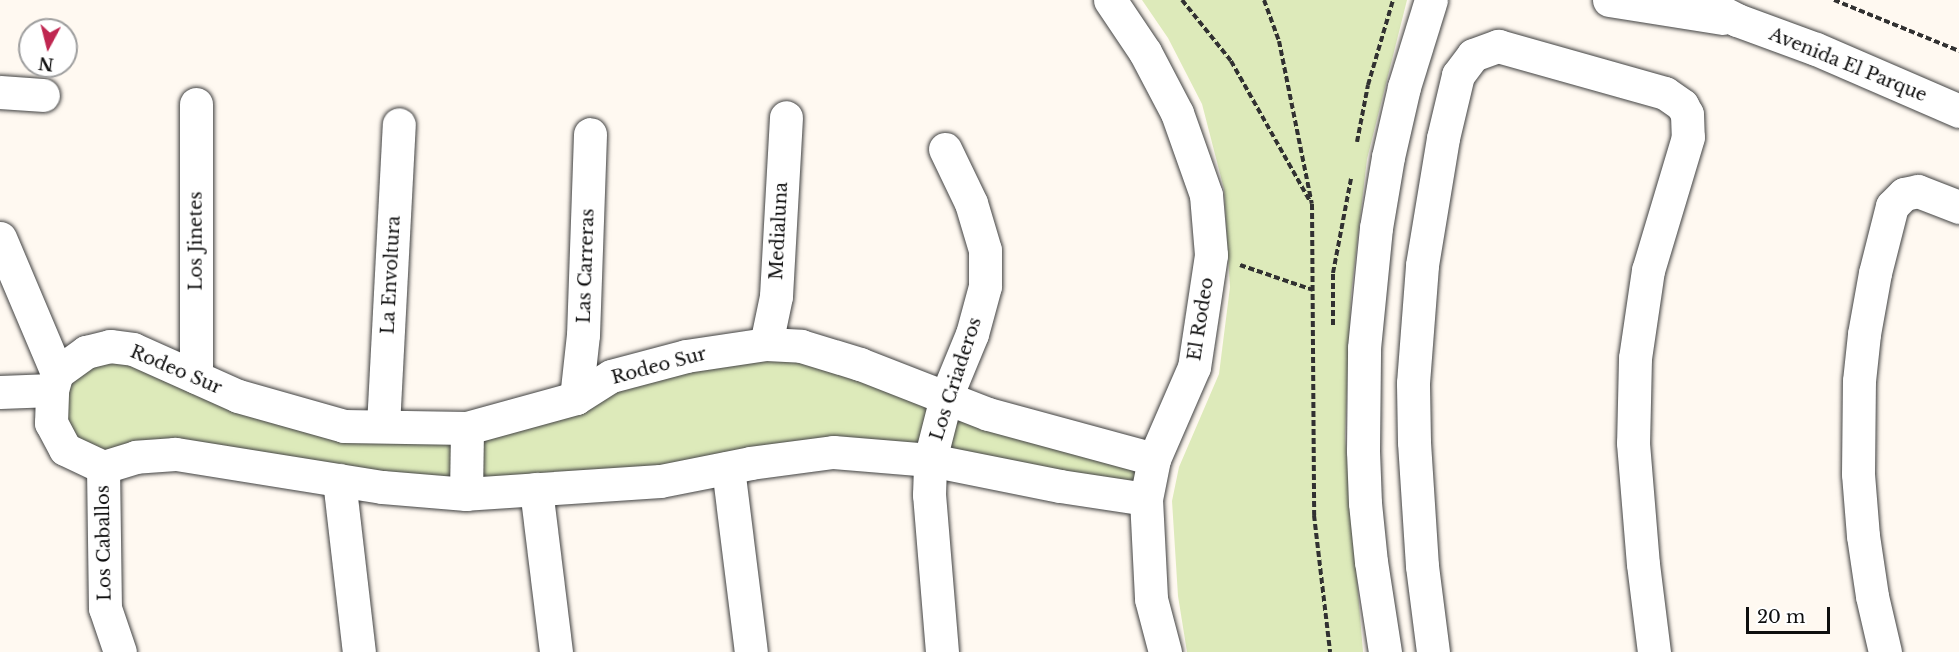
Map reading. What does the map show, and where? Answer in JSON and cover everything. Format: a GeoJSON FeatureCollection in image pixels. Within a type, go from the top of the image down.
{"type":"FeatureCollection","features":[{"type":"Feature","properties":{"kind":"street","name":"El Rodeo"},"geometry":{"type":"LineString","coordinates":[[1110,0],[1145,52],[1177,113],[1206,195],[1211,255],[1194,367],[1154,459],[1146,499],[1151,599],[1165,652]]}},
{"type":"Feature","properties":{"kind":"street"},"geometry":{"type":"LineString","coordinates":[[1385,652],[1371,562],[1365,503],[1362,441],[1364,348],[1376,228],[1388,157],[1404,87],[1431,0]]}},
{"type":"Feature","properties":{"kind":"street","name":"Avenida El Parque"},"geometry":{"type":"LineString","coordinates":[[1609,0],[1737,20]]}},
{"type":"Feature","properties":{"kind":"street","name":"Avenida El Parque"},"geometry":{"type":"LineString","coordinates":[[1698,0],[1737,20],[1816,49],[1959,111]]}},
{"type":"Feature","properties":{"kind":"street"},"geometry":{"type":"LineString","coordinates":[[1433,652],[1422,566],[1413,442],[1413,383],[1422,266],[1443,138],[1458,75],[1473,55],[1498,46],[1665,93],[1682,105],[1687,114],[1688,137],[1648,270],[1635,358],[1633,443],[1643,564],[1654,652]]}},
{"type":"Feature","properties":{"kind":"street"},"geometry":{"type":"LineString","coordinates":[[0,92],[43,95]]}},
{"type":"Feature","properties":{"kind":"street","name":"Los Jinetes"},"geometry":{"type":"LineString","coordinates":[[196,104],[196,377]]}},
{"type":"Feature","properties":{"kind":"street","name":"Medialuna"},"geometry":{"type":"LineString","coordinates":[[766,344],[776,296],[786,117]]}},
{"type":"Feature","properties":{"kind":"street","name":"La Envoltura"},"geometry":{"type":"LineString","coordinates":[[383,426],[399,124]]}},
{"type":"Feature","properties":{"kind":"street","name":"Las Carreras"},"geometry":{"type":"LineString","coordinates":[[576,398],[583,335],[590,134]]}},
{"type":"Feature","properties":{"kind":"street","name":"Los Criaderos"},"geometry":{"type":"LineString","coordinates":[[942,652],[928,495],[930,460],[946,397],[972,334],[982,296],[985,249],[971,203],[945,149]]}},
{"type":"Feature","properties":{"kind":"street"},"geometry":{"type":"LineString","coordinates":[[1885,652],[1866,556],[1858,474],[1859,381],[1868,314],[1889,214],[1897,199],[1910,191],[1918,191],[1959,207]]}},
{"type":"Feature","properties":{"kind":"street"},"geometry":{"type":"LineString","coordinates":[[0,238],[54,382],[51,423],[65,449],[103,467],[136,457],[175,454],[248,468],[382,487],[466,494],[660,481],[833,452],[930,460],[1060,486],[1146,499]]}},
{"type":"Feature","properties":{"kind":"street","name":"Rodeo Sur"},"geometry":{"type":"LineString","coordinates":[[54,382],[86,352],[110,346],[133,349],[238,396],[344,426],[467,428],[576,398],[611,376],[686,356],[766,344],[801,346],[860,364],[988,414],[1154,459]]}},
{"type":"Feature","properties":{"kind":"street"},"geometry":{"type":"LineString","coordinates":[[0,392],[54,382]]}},
{"type":"Feature","properties":{"kind":"street"},"geometry":{"type":"LineString","coordinates":[[466,494],[467,428]]}},
{"type":"Feature","properties":{"kind":"street","name":"Los Caballos"},"geometry":{"type":"LineString","coordinates":[[103,467],[105,608],[120,652]]}},
{"type":"Feature","properties":{"kind":"street"},"geometry":{"type":"LineString","coordinates":[[728,468],[751,652]]}},
{"type":"Feature","properties":{"kind":"street"},"geometry":{"type":"LineString","coordinates":[[339,480],[358,652]]}},
{"type":"Feature","properties":{"kind":"street"},"geometry":{"type":"LineString","coordinates":[[536,489],[556,652]]}},
{"type":"Feature","properties":{"kind":"path"},"geometry":{"type":"LineString","coordinates":[[1182,0],[1231,61],[1312,204]]}},
{"type":"Feature","properties":{"kind":"path"},"geometry":{"type":"LineString","coordinates":[[1264,0],[1279,41],[1312,204],[1314,515],[1330,652]]}},
{"type":"Feature","properties":{"kind":"path"},"geometry":{"type":"LineString","coordinates":[[1834,0],[1959,51]]}},
{"type":"Feature","properties":{"kind":"path"},"geometry":{"type":"LineString","coordinates":[[1211,255],[1313,290]]}},
{"type":"Feature","properties":{"kind":"green space"},"geometry":{"type":"Polygon","coordinates":[[[1142,0],[1407,0],[1367,159],[1351,295],[1345,436],[1363,652],[1187,652],[1178,596],[1172,501],[1179,467],[1219,374],[1230,287],[1224,189],[1202,104],[1168,38],[1142,0]]]}},
{"type":"Feature","properties":{"kind":"green space"},"geometry":{"type":"Polygon","coordinates":[[[766,353],[1144,464],[1139,492],[969,456],[536,481],[104,458],[71,442],[60,391],[89,360],[131,357],[343,434],[615,384],[766,353]]]}}]}
